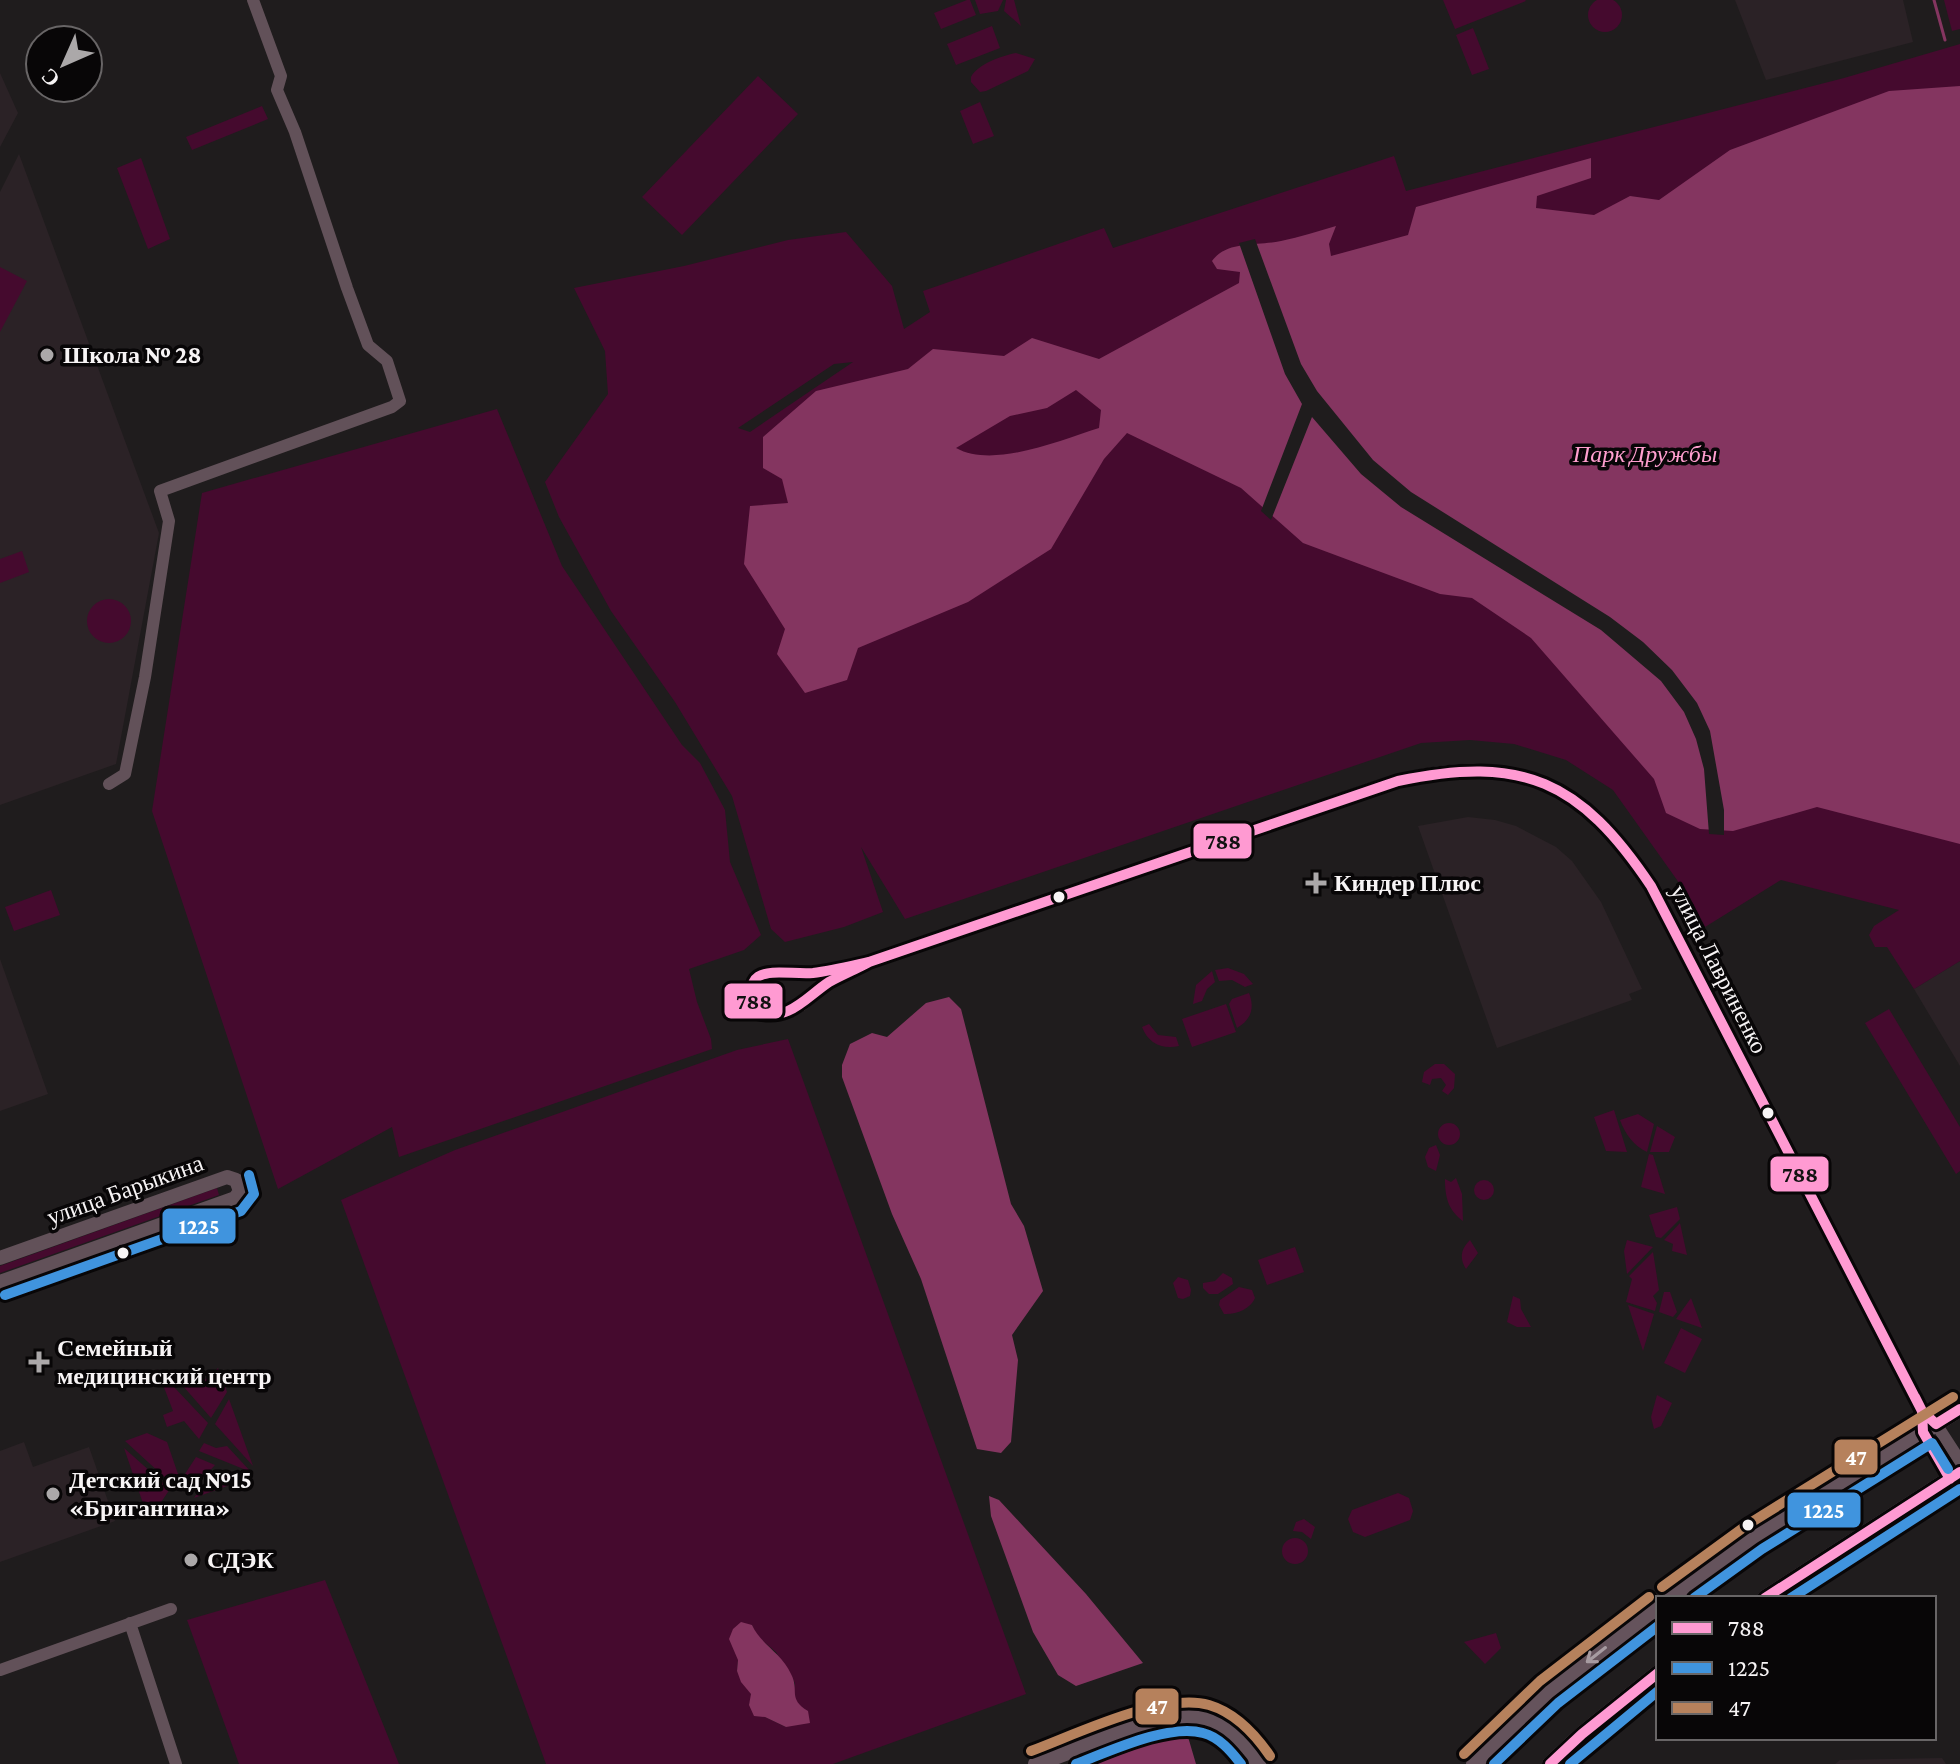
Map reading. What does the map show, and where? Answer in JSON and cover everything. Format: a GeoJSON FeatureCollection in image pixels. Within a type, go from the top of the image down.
{"type":"FeatureCollection","features":[{"type":"Feature","properties":{"kind":"main road"},"geometry":{"type":"LineString","coordinates":[[1673,1596],[1754,1537],[1960,1409]]}},
{"type":"Feature","properties":{"kind":"main road"},"geometry":{"type":"LineString","coordinates":[[1768,1596],[1955,1476]]}},
{"type":"Feature","properties":{"kind":"main road"},"geometry":{"type":"LineString","coordinates":[[1474,1764],[1549,1692],[1656,1610]]}},
{"type":"Feature","properties":{"kind":"main road"},"geometry":{"type":"LineString","coordinates":[[1550,1764],[1656,1675]]}},
{"type":"Feature","properties":{"kind":"main road"},"geometry":{"type":"LineString","coordinates":[[1036,1764],[1152,1723],[1196,1717],[1215,1722],[1238,1738],[1258,1764]]}},
{"type":"Feature","properties":{"kind":"street"},"geometry":{"type":"LineString","coordinates":[[109,784],[125,774],[145,677],[169,521],[160,491],[392,407],[400,401],[387,361],[368,345],[295,132],[277,90],[281,76],[253,0]]}},
{"type":"Feature","properties":{"kind":"street","name":"улица Лавриненко"},"geometry":{"type":"LineString","coordinates":[[869,962],[1398,781],[1432,772],[1468,768],[1499,770],[1538,780],[1571,797],[1598,817],[1642,871],[1930,1428]]}},
{"type":"Feature","properties":{"kind":"street"},"geometry":{"type":"LineString","coordinates":[[869,962],[828,983],[805,1004],[770,1016],[762,1016],[755,1011],[749,992],[757,978],[779,971],[812,973],[869,962]]}},
{"type":"Feature","properties":{"kind":"street","name":"улица Барыкина"},"geometry":{"type":"LineString","coordinates":[[0,1258],[227,1177],[236,1180],[240,1191],[235,1198],[0,1282]]}},
{"type":"Feature","properties":{"kind":"street"},"geometry":{"type":"LineString","coordinates":[[1930,1428],[1960,1461]]}},
{"type":"Feature","properties":{"kind":"street"},"geometry":{"type":"LineString","coordinates":[[1930,1428],[1955,1476]]}},
{"type":"Feature","properties":{"kind":"street"},"geometry":{"type":"LineString","coordinates":[[0,1670],[171,1609]]}},
{"type":"Feature","properties":{"kind":"street"},"geometry":{"type":"LineString","coordinates":[[130,1623],[176,1764]]}},
{"type":"Feature","properties":{"kind":"shaded area"},"geometry":{"type":"Polygon","coordinates":[[[1735,0],[1903,0],[1913,42],[1766,80],[1735,0]]]}},
{"type":"Feature","properties":{"kind":"shaded area"},"geometry":{"type":"Polygon","coordinates":[[[0,73],[18,113],[0,147],[0,73]]]}},
{"type":"Feature","properties":{"kind":"shaded area","name":"Парк Дружбы"},"geometry":{"type":"Polygon","coordinates":[[[1960,86],[1960,844],[1817,807],[1733,831],[1700,829],[1666,813],[1654,779],[1531,638],[1472,598],[1440,594],[1303,543],[1241,488],[1127,433],[1104,459],[1051,549],[968,602],[858,648],[847,680],[805,693],[777,654],[785,629],[744,564],[750,506],[788,503],[782,479],[763,468],[763,437],[816,391],[908,369],[933,349],[1004,356],[1032,338],[1099,359],[1239,283],[1240,272],[1217,269],[1212,261],[1226,250],[1281,241],[1336,226],[1329,244],[1331,256],[1408,235],[1416,207],[1591,158],[1591,178],[1537,196],[1536,208],[1594,215],[1630,196],[1659,200],[1730,150],[1889,91],[1960,86]],[[1076,390],[1047,408],[1010,416],[956,448],[971,454],[989,455],[1047,445],[1099,428],[1101,410],[1076,390]]]}},
{"type":"Feature","properties":{"kind":"shaded area","name":"Школа № 28"},"geometry":{"type":"Polygon","coordinates":[[[19,154],[159,533],[116,764],[0,805],[0,192],[19,154]]]}},
{"type":"Feature","properties":{"kind":"shaded area"},"geometry":{"type":"Polygon","coordinates":[[[1468,817],[1516,826],[1556,847],[1572,861],[1601,902],[1642,989],[1629,994],[1632,1000],[1497,1048],[1418,826],[1468,817]]]}},
{"type":"Feature","properties":{"kind":"shaded area"},"geometry":{"type":"Polygon","coordinates":[[[0,959],[48,1094],[0,1111],[0,959]]]}},
{"type":"Feature","properties":{"kind":"shaded area"},"geometry":{"type":"Polygon","coordinates":[[[1960,961],[1960,1066],[1914,989],[1960,961]]]}},
{"type":"Feature","properties":{"kind":"shaded area"},"geometry":{"type":"Polygon","coordinates":[[[949,997],[961,1009],[1011,1204],[1024,1226],[1043,1291],[1012,1335],[1018,1360],[1011,1442],[1001,1453],[977,1449],[921,1279],[892,1214],[842,1077],[842,1065],[850,1044],[872,1033],[887,1037],[926,1003],[949,997]]]}},
{"type":"Feature","properties":{"kind":"shaded area","name":"Детский сад №15 «Бригантина»"},"geometry":{"type":"Polygon","coordinates":[[[24,1442],[33,1467],[89,1447],[115,1521],[0,1562],[0,1451],[24,1442]]]}},
{"type":"Feature","properties":{"kind":"shaded area"},"geometry":{"type":"Polygon","coordinates":[[[989,1496],[999,1500],[1086,1594],[1143,1663],[1076,1686],[1058,1675],[1033,1632],[991,1516],[989,1496]]]}},
{"type":"Feature","properties":{"kind":"shaded area"},"geometry":{"type":"Polygon","coordinates":[[[741,1622],[752,1625],[787,1667],[796,1698],[808,1711],[810,1723],[786,1727],[765,1717],[754,1716],[749,1705],[751,1694],[741,1682],[737,1671],[738,1660],[729,1639],[733,1629],[741,1622]]]}},
{"type":"Feature","properties":{"kind":"shaded area"},"geometry":{"type":"Polygon","coordinates":[[[1186,1730],[1196,1764],[1095,1764],[1186,1730]]]}},
{"type":"Feature","properties":{"kind":"shaded area"},"geometry":{"type":"Polygon","coordinates":[[[1942,1758],[1946,1764],[1835,1764],[1840,1760],[1942,1758]]]}},
{"type":"Feature","properties":{"kind":"green space"},"geometry":{"type":"Polygon","coordinates":[[[1598,-1],[1612,-1],[1621,8],[1621,22],[1612,31],[1598,31],[1589,22],[1589,8],[1598,-1]]]}},
{"type":"Feature","properties":{"kind":"green space"},"geometry":{"type":"Polygon","coordinates":[[[970,0],[976,15],[941,29],[934,13],[970,0]]]}},
{"type":"Feature","properties":{"kind":"green space"},"geometry":{"type":"Polygon","coordinates":[[[975,0],[1003,0],[998,11],[980,14],[975,0]]]}},
{"type":"Feature","properties":{"kind":"green space"},"geometry":{"type":"Polygon","coordinates":[[[1006,0],[1014,0],[1021,26],[1004,11],[1006,0]]]}},
{"type":"Feature","properties":{"kind":"green space"},"geometry":{"type":"Polygon","coordinates":[[[1443,0],[1525,0],[1526,1],[1455,29],[1443,0]]]}},
{"type":"Feature","properties":{"kind":"green space"},"geometry":{"type":"Polygon","coordinates":[[[1944,0],[1960,0],[1960,29],[1952,31],[1944,0]]]}},
{"type":"Feature","properties":{"kind":"green space"},"geometry":{"type":"Polygon","coordinates":[[[992,26],[1000,48],[956,65],[947,44],[992,26]]]}},
{"type":"Feature","properties":{"kind":"green space"},"geometry":{"type":"Polygon","coordinates":[[[1473,28],[1489,69],[1472,75],[1456,35],[1473,28]]]}},
{"type":"Feature","properties":{"kind":"green space","name":"Парк Дружбы"},"geometry":{"type":"Polygon","coordinates":[[[1960,44],[1960,961],[1914,989],[1887,947],[1875,947],[1869,935],[1874,926],[1899,910],[1781,880],[1705,927],[1687,894],[1613,790],[1566,760],[1514,744],[1470,740],[1421,743],[905,919],[861,847],[883,912],[844,927],[785,942],[771,929],[732,796],[675,702],[611,611],[559,517],[545,482],[608,394],[605,351],[574,288],[684,266],[788,240],[846,232],[892,286],[904,329],[930,312],[923,291],[1104,228],[1113,248],[1394,156],[1406,191],[1844,78],[1960,44]],[[853,362],[834,364],[738,428],[750,432],[853,362]]]}},
{"type":"Feature","properties":{"kind":"green space"},"geometry":{"type":"Polygon","coordinates":[[[1016,53],[1035,59],[1028,71],[986,91],[980,92],[971,82],[974,72],[984,64],[1016,53]]]}},
{"type":"Feature","properties":{"kind":"green space"},"geometry":{"type":"Polygon","coordinates":[[[758,76],[798,114],[682,235],[642,197],[758,76]]]}},
{"type":"Feature","properties":{"kind":"green space"},"geometry":{"type":"Polygon","coordinates":[[[980,102],[994,136],[973,144],[960,111],[980,102]]]}},
{"type":"Feature","properties":{"kind":"green space"},"geometry":{"type":"Polygon","coordinates":[[[262,106],[268,119],[192,150],[186,137],[262,106]]]}},
{"type":"Feature","properties":{"kind":"green space"},"geometry":{"type":"Polygon","coordinates":[[[141,158],[170,239],[148,249],[117,168],[141,158]]]}},
{"type":"Feature","properties":{"kind":"green space"},"geometry":{"type":"Polygon","coordinates":[[[0,267],[27,281],[0,332],[0,267]]]}},
{"type":"Feature","properties":{"kind":"green space"},"geometry":{"type":"Polygon","coordinates":[[[497,409],[562,566],[682,745],[700,763],[725,810],[730,862],[761,935],[744,950],[689,969],[712,1049],[399,1157],[392,1127],[278,1189],[152,811],[202,493],[497,409]]]}},
{"type":"Feature","properties":{"kind":"green space"},"geometry":{"type":"Polygon","coordinates":[[[22,551],[29,572],[0,583],[0,559],[22,551]]]}},
{"type":"Feature","properties":{"kind":"green space"},"geometry":{"type":"Polygon","coordinates":[[[109,599],[124,606],[131,621],[124,636],[109,643],[94,636],[87,621],[94,606],[109,599]]]}},
{"type":"Feature","properties":{"kind":"green space"},"geometry":{"type":"Polygon","coordinates":[[[51,890],[60,915],[14,931],[5,907],[51,890]]]}},
{"type":"Feature","properties":{"kind":"green space"},"geometry":{"type":"Polygon","coordinates":[[[1228,968],[1244,974],[1253,984],[1245,987],[1232,980],[1219,981],[1215,970],[1228,968]]]}},
{"type":"Feature","properties":{"kind":"green space"},"geometry":{"type":"Polygon","coordinates":[[[1212,971],[1215,982],[1207,989],[1202,1001],[1193,1004],[1196,985],[1212,971]]]}},
{"type":"Feature","properties":{"kind":"green space"},"geometry":{"type":"Polygon","coordinates":[[[1249,993],[1252,1004],[1250,1013],[1237,1028],[1229,1004],[1232,999],[1249,993]]]}},
{"type":"Feature","properties":{"kind":"green space"},"geometry":{"type":"Polygon","coordinates":[[[1226,1004],[1236,1032],[1192,1047],[1182,1019],[1226,1004]]]}},
{"type":"Feature","properties":{"kind":"green space"},"geometry":{"type":"Polygon","coordinates":[[[1889,1009],[1960,1127],[1960,1171],[1956,1174],[1865,1023],[1889,1009]]]}},
{"type":"Feature","properties":{"kind":"green space"},"geometry":{"type":"Polygon","coordinates":[[[1149,1024],[1158,1035],[1176,1037],[1179,1046],[1161,1046],[1152,1041],[1142,1027],[1149,1024]]]}},
{"type":"Feature","properties":{"kind":"green space"},"geometry":{"type":"Polygon","coordinates":[[[788,1039],[1026,1694],[833,1764],[546,1764],[341,1200],[455,1150],[737,1050],[788,1039]],[[752,1625],[738,1660],[737,1671],[752,1694],[749,1705],[786,1727],[798,1705],[793,1695],[795,1683],[776,1652],[757,1636],[752,1625]]]}},
{"type":"Feature","properties":{"kind":"green space"},"geometry":{"type":"Polygon","coordinates":[[[1435,1064],[1444,1064],[1455,1074],[1454,1088],[1448,1095],[1442,1091],[1446,1085],[1441,1078],[1432,1079],[1430,1085],[1422,1082],[1424,1072],[1435,1064]]]}},
{"type":"Feature","properties":{"kind":"green space"},"geometry":{"type":"Polygon","coordinates":[[[1614,1110],[1627,1152],[1606,1151],[1594,1117],[1614,1110]]]}},
{"type":"Feature","properties":{"kind":"green space"},"geometry":{"type":"Polygon","coordinates":[[[1638,1114],[1654,1124],[1647,1152],[1630,1139],[1620,1120],[1638,1114]]]}},
{"type":"Feature","properties":{"kind":"green space"},"geometry":{"type":"Polygon","coordinates":[[[1449,1123],[1457,1126],[1460,1134],[1457,1142],[1449,1145],[1441,1142],[1438,1134],[1441,1126],[1449,1123]]]}},
{"type":"Feature","properties":{"kind":"green space"},"geometry":{"type":"Polygon","coordinates":[[[1657,1126],[1675,1137],[1669,1152],[1650,1152],[1657,1126]]]}},
{"type":"Feature","properties":{"kind":"green space"},"geometry":{"type":"Polygon","coordinates":[[[1436,1145],[1440,1155],[1436,1171],[1428,1167],[1425,1157],[1429,1148],[1436,1145]]]}},
{"type":"Feature","properties":{"kind":"green space"},"geometry":{"type":"Polygon","coordinates":[[[1649,1154],[1653,1155],[1665,1194],[1641,1187],[1649,1154]]]}},
{"type":"Feature","properties":{"kind":"green space"},"geometry":{"type":"Polygon","coordinates":[[[1456,1178],[1462,1194],[1463,1221],[1448,1203],[1446,1192],[1445,1179],[1451,1182],[1456,1178]]]}},
{"type":"Feature","properties":{"kind":"green space"},"geometry":{"type":"Polygon","coordinates":[[[1480,1180],[1488,1180],[1494,1190],[1488,1200],[1480,1200],[1474,1194],[1474,1186],[1480,1180]]]}},
{"type":"Feature","properties":{"kind":"green space"},"geometry":{"type":"Polygon","coordinates":[[[217,1188],[219,1195],[0,1273],[0,1266],[217,1188]]]}},
{"type":"Feature","properties":{"kind":"green space"},"geometry":{"type":"Polygon","coordinates":[[[1677,1207],[1680,1219],[1661,1238],[1656,1237],[1649,1215],[1677,1207]]]}},
{"type":"Feature","properties":{"kind":"green space"},"geometry":{"type":"Polygon","coordinates":[[[1680,1223],[1687,1255],[1672,1251],[1673,1244],[1664,1240],[1680,1223]]]}},
{"type":"Feature","properties":{"kind":"green space"},"geometry":{"type":"Polygon","coordinates":[[[1470,1240],[1478,1253],[1466,1269],[1462,1254],[1470,1240]]]}},
{"type":"Feature","properties":{"kind":"green space"},"geometry":{"type":"Polygon","coordinates":[[[1627,1240],[1653,1247],[1627,1274],[1624,1251],[1627,1240]]]}},
{"type":"Feature","properties":{"kind":"green space"},"geometry":{"type":"Polygon","coordinates":[[[1295,1247],[1304,1272],[1267,1285],[1258,1260],[1295,1247]]]}},
{"type":"Feature","properties":{"kind":"green space"},"geometry":{"type":"Polygon","coordinates":[[[1653,1252],[1659,1290],[1653,1296],[1657,1303],[1655,1311],[1626,1302],[1632,1279],[1629,1276],[1653,1252]]]}},
{"type":"Feature","properties":{"kind":"green space"},"geometry":{"type":"Polygon","coordinates":[[[1223,1273],[1232,1278],[1233,1284],[1218,1294],[1209,1294],[1203,1283],[1215,1281],[1223,1273]]]}},
{"type":"Feature","properties":{"kind":"green space"},"geometry":{"type":"Polygon","coordinates":[[[1178,1277],[1188,1280],[1191,1290],[1190,1296],[1183,1299],[1178,1298],[1173,1283],[1178,1277]]]}},
{"type":"Feature","properties":{"kind":"green space"},"geometry":{"type":"Polygon","coordinates":[[[1239,1287],[1252,1290],[1253,1302],[1242,1310],[1224,1314],[1220,1300],[1239,1287]]]}},
{"type":"Feature","properties":{"kind":"green space"},"geometry":{"type":"Polygon","coordinates":[[[1664,1292],[1670,1292],[1677,1312],[1673,1317],[1659,1312],[1664,1292]]]}},
{"type":"Feature","properties":{"kind":"green space"},"geometry":{"type":"Polygon","coordinates":[[[1513,1296],[1520,1299],[1521,1309],[1531,1327],[1517,1327],[1507,1322],[1513,1296]]]}},
{"type":"Feature","properties":{"kind":"green space"},"geometry":{"type":"Polygon","coordinates":[[[1691,1298],[1702,1328],[1676,1319],[1691,1298]]]}},
{"type":"Feature","properties":{"kind":"green space"},"geometry":{"type":"Polygon","coordinates":[[[1628,1305],[1654,1314],[1643,1351],[1628,1305]]]}},
{"type":"Feature","properties":{"kind":"green space"},"geometry":{"type":"Polygon","coordinates":[[[1681,1328],[1702,1339],[1685,1373],[1664,1363],[1681,1328]]]}},
{"type":"Feature","properties":{"kind":"green space"},"geometry":{"type":"Polygon","coordinates":[[[218,1368],[227,1392],[211,1418],[183,1386],[202,1382],[218,1368]]]}},
{"type":"Feature","properties":{"kind":"green space"},"geometry":{"type":"Polygon","coordinates":[[[157,1369],[208,1423],[199,1439],[184,1421],[167,1427],[163,1415],[173,1411],[157,1369]]]}},
{"type":"Feature","properties":{"kind":"green space"},"geometry":{"type":"Polygon","coordinates":[[[1657,1395],[1672,1403],[1661,1426],[1654,1429],[1651,1417],[1657,1395]]]}},
{"type":"Feature","properties":{"kind":"green space"},"geometry":{"type":"Polygon","coordinates":[[[229,1399],[253,1466],[215,1424],[229,1399]]]}},
{"type":"Feature","properties":{"kind":"green space"},"geometry":{"type":"Polygon","coordinates":[[[147,1433],[167,1442],[178,1474],[172,1484],[125,1441],[147,1433]]]}},
{"type":"Feature","properties":{"kind":"green space"},"geometry":{"type":"Polygon","coordinates":[[[204,1443],[216,1448],[227,1446],[251,1472],[199,1451],[204,1443]]]}},
{"type":"Feature","properties":{"kind":"green space"},"geometry":{"type":"Polygon","coordinates":[[[124,1448],[170,1489],[155,1511],[147,1515],[124,1448]]]}},
{"type":"Feature","properties":{"kind":"green space"},"geometry":{"type":"Polygon","coordinates":[[[196,1457],[215,1465],[205,1476],[186,1478],[185,1474],[196,1457]]]}},
{"type":"Feature","properties":{"kind":"green space"},"geometry":{"type":"Polygon","coordinates":[[[235,1473],[249,1478],[194,1498],[207,1480],[235,1473]]]}},
{"type":"Feature","properties":{"kind":"green space"},"geometry":{"type":"Polygon","coordinates":[[[1398,1493],[1409,1498],[1413,1511],[1410,1520],[1365,1537],[1353,1532],[1348,1519],[1352,1510],[1398,1493]]]}},
{"type":"Feature","properties":{"kind":"green space"},"geometry":{"type":"Polygon","coordinates":[[[1304,1519],[1315,1527],[1311,1539],[1302,1532],[1293,1531],[1296,1522],[1304,1519]]]}},
{"type":"Feature","properties":{"kind":"green space"},"geometry":{"type":"Polygon","coordinates":[[[1295,1538],[1304,1542],[1308,1551],[1304,1560],[1295,1564],[1286,1560],[1282,1551],[1286,1542],[1295,1538]]]}},
{"type":"Feature","properties":{"kind":"green space"},"geometry":{"type":"Polygon","coordinates":[[[325,1580],[399,1764],[239,1764],[187,1620],[325,1580]]]}},
{"type":"Feature","properties":{"kind":"green space"},"geometry":{"type":"Polygon","coordinates":[[[1496,1633],[1501,1648],[1485,1664],[1464,1642],[1496,1633]]]}},
{"type":"Feature","properties":{"kind":"pier"},"geometry":{"type":"Polygon","coordinates":[[[1255,239],[1301,364],[1317,391],[1373,460],[1411,492],[1610,617],[1643,642],[1672,670],[1697,703],[1710,731],[1724,810],[1724,835],[1709,834],[1704,769],[1696,739],[1684,712],[1661,681],[1601,630],[1401,507],[1361,474],[1312,417],[1271,520],[1261,511],[1302,404],[1285,374],[1239,243],[1255,239]]]}},
{"type":"Feature","properties":{"kind":"waterway"},"geometry":{"type":"LineString","coordinates":[[1934,0],[1945,40]]}},
{"type":"Feature","properties":{"kind":"transit line","name":"788"},"geometry":{"type":"LineString","coordinates":[[869,962],[1398,781],[1480,772],[1514,775],[1545,784],[1573,799],[1599,821],[1651,886],[1922,1411],[1936,1424],[1960,1409]]}},
{"type":"Feature","properties":{"kind":"transit line","name":"788"},"geometry":{"type":"LineString","coordinates":[[869,962],[829,982],[788,1011],[769,1015],[757,1013],[752,996],[753,985],[757,978],[765,974],[813,973],[869,962]]}},
{"type":"Feature","properties":{"kind":"transit line","name":"1225"},"geometry":{"type":"LineString","coordinates":[[5,1295],[241,1211],[254,1194],[249,1175]]}},
{"type":"Feature","properties":{"kind":"transit line","name":"788"},"geometry":{"type":"LineString","coordinates":[[1915,1397],[1922,1411],[1923,1432],[1950,1479]]}},
{"type":"Feature","properties":{"kind":"transit line","name":"47"},"geometry":{"type":"LineString","coordinates":[[1662,1587],[1747,1525],[1953,1397]]}},
{"type":"Feature","properties":{"kind":"transit line","name":"1225"},"geometry":{"type":"LineString","coordinates":[[1697,1596],[1762,1549],[1932,1443],[1948,1469]]}},
{"type":"Feature","properties":{"kind":"transit line","name":"788"},"geometry":{"type":"LineString","coordinates":[[1768,1596],[1960,1472]]}},
{"type":"Feature","properties":{"kind":"transit line","name":"1225"},"geometry":{"type":"LineString","coordinates":[[1794,1596],[1960,1489]]}},
{"type":"Feature","properties":{"kind":"transit line","name":"47"},"geometry":{"type":"LineString","coordinates":[[1464,1754],[1540,1681],[1649,1597]]}},
{"type":"Feature","properties":{"kind":"transit line","name":"1225"},"geometry":{"type":"LineString","coordinates":[[1494,1764],[1558,1703],[1656,1628]]}},
{"type":"Feature","properties":{"kind":"transit line","name":"788"},"geometry":{"type":"LineString","coordinates":[[1550,1764],[1656,1675]]}},
{"type":"Feature","properties":{"kind":"transit line","name":"1225"},"geometry":{"type":"LineString","coordinates":[[1570,1764],[1656,1693]]}},
{"type":"Feature","properties":{"kind":"transit line","name":"47"},"geometry":{"type":"LineString","coordinates":[[1031,1751],[1144,1709],[1190,1703],[1209,1705],[1228,1713],[1251,1732],[1270,1756]]}},
{"type":"Feature","properties":{"kind":"transit line","name":"1225"},"geometry":{"type":"LineString","coordinates":[[1076,1764],[1156,1735],[1189,1731],[1214,1738],[1241,1764]]}},
{"type":"Feature","properties":{"kind":"place","name":"Школа № 28"},"geometry":{"type":"Point","coordinates":[47,355]}},
{"type":"Feature","properties":{"kind":"place","name":"Киндер Плюс"},"geometry":{"type":"Point","coordinates":[1316,883]}},
{"type":"Feature","properties":{"kind":"place","name":"Семейный медицинский центр"},"geometry":{"type":"Point","coordinates":[39,1362]}},
{"type":"Feature","properties":{"kind":"place","name":"Детский сад №15 «Бригантина»"},"geometry":{"type":"Point","coordinates":[53,1494]}},
{"type":"Feature","properties":{"kind":"place","name":"СДЭК"},"geometry":{"type":"Point","coordinates":[191,1560]}}]}
